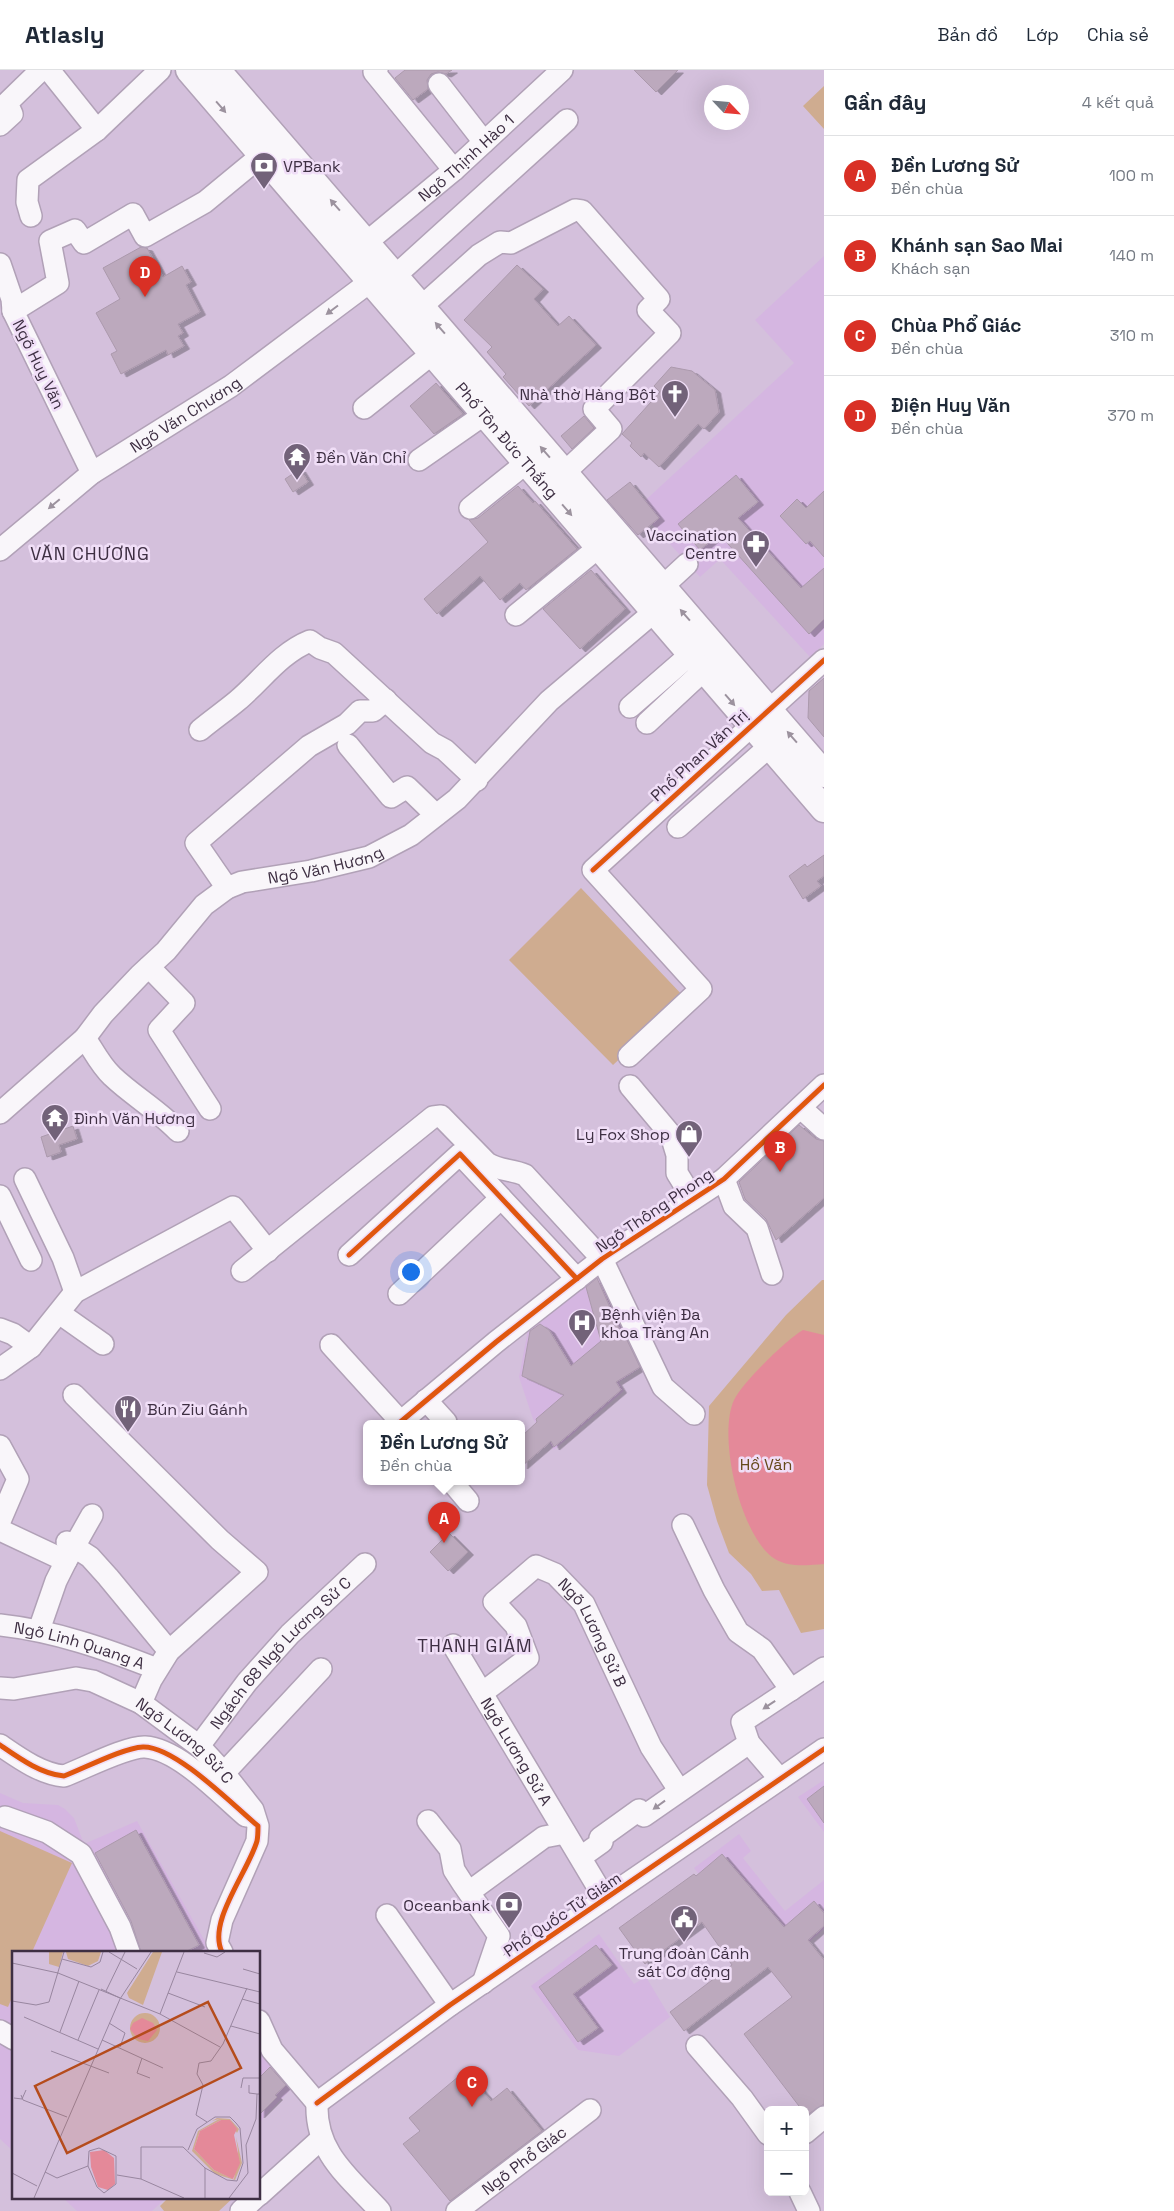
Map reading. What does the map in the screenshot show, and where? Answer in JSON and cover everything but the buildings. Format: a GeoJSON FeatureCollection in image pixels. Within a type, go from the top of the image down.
{"type":"FeatureCollection","features":[{"type":"Feature","properties":{"kind":"main road","name":"Phố Tôn Đức Thắng"},"geometry":{"type":"LineString","coordinates":[[189,70],[262,156],[358,249]]}},
{"type":"Feature","properties":{"kind":"main road","name":"Phố Tôn Đức Thắng"},"geometry":{"type":"LineString","coordinates":[[217,70],[383,279],[433,353],[599,547],[658,600],[759,716],[770,746],[824,809]]}},
{"type":"Feature","properties":{"kind":"main road","name":"Phố Tôn Đức Thắng"},"geometry":{"type":"LineString","coordinates":[[383,279],[421,307],[564,473],[658,600],[697,662],[824,774]]}},
{"type":"Feature","properties":{"kind":"street"},"geometry":{"type":"LineString","coordinates":[[0,125],[12,114],[7,103],[41,70]]}},
{"type":"Feature","properties":{"kind":"street"},"geometry":{"type":"LineString","coordinates":[[49,70],[97,130]]}},
{"type":"Feature","properties":{"kind":"street"},"geometry":{"type":"LineString","coordinates":[[31,216],[28,202],[28,180],[97,130],[160,70]]}},
{"type":"Feature","properties":{"kind":"street"},"geometry":{"type":"LineString","coordinates":[[377,70],[374,72],[454,170]]}},
{"type":"Feature","properties":{"kind":"street","name":"Ngõ Thịnh Hào 1"},"geometry":{"type":"LineString","coordinates":[[358,249],[454,170],[562,70]]}},
{"type":"Feature","properties":{"kind":"street"},"geometry":{"type":"LineString","coordinates":[[439,84],[484,142]]}},
{"type":"Feature","properties":{"kind":"street","name":"Ngõ Văn Chương"},"geometry":{"type":"LineString","coordinates":[[0,550],[92,473],[231,386],[383,279],[567,120]]}},
{"type":"Feature","properties":{"kind":"street","name":"Ngõ Huy Văn"},"geometry":{"type":"LineString","coordinates":[[92,473],[13,311],[58,284],[50,241],[75,230],[84,243],[133,214],[145,236],[204,202],[262,156]]}},
{"type":"Feature","properties":{"kind":"street"},"geometry":{"type":"LineString","coordinates":[[421,307],[479,255],[500,242],[511,243],[575,210],[582,211],[654,293],[659,299],[648,310],[670,333],[594,409],[612,429],[564,473]]}},
{"type":"Feature","properties":{"kind":"street"},"geometry":{"type":"LineString","coordinates":[[0,264],[12,299],[13,311]]}},
{"type":"Feature","properties":{"kind":"street"},"geometry":{"type":"LineString","coordinates":[[364,408],[433,353]]}},
{"type":"Feature","properties":{"kind":"street"},"geometry":{"type":"LineString","coordinates":[[419,460],[485,414]]}},
{"type":"Feature","properties":{"kind":"street"},"geometry":{"type":"LineString","coordinates":[[470,508],[526,463]]}},
{"type":"Feature","properties":{"kind":"street"},"geometry":{"type":"LineString","coordinates":[[516,615],[599,547]]}},
{"type":"Feature","properties":{"kind":"street","name":"Ngõ Văn Hương"},"geometry":{"type":"LineString","coordinates":[[0,1113],[85,1038],[103,1014],[166,951],[204,905],[227,888],[242,882],[311,871],[369,857],[411,835],[457,799],[477,780],[549,701],[658,600],[687,564]]}},
{"type":"Feature","properties":{"kind":"street"},"geometry":{"type":"LineString","coordinates":[[200,730],[238,700],[278,662],[298,646],[310,641],[320,648],[334,653],[477,780]]}},
{"type":"Feature","properties":{"kind":"street"},"geometry":{"type":"LineString","coordinates":[[630,708],[697,662]]}},
{"type":"Feature","properties":{"kind":"street"},"geometry":{"type":"LineString","coordinates":[[647,723],[697,662]]}},
{"type":"Feature","properties":{"kind":"street","name":"Phố Phan Văn Trị"},"geometry":{"type":"LineString","coordinates":[[629,1056],[701,989],[593,870],[759,716],[823,662]]}},
{"type":"Feature","properties":{"kind":"street"},"geometry":{"type":"LineString","coordinates":[[227,888],[196,843],[309,746],[346,724],[360,711],[373,711],[386,700]]}},
{"type":"Feature","properties":{"kind":"street"},"geometry":{"type":"LineString","coordinates":[[348,744],[391,797],[407,787],[436,815]]}},
{"type":"Feature","properties":{"kind":"street"},"geometry":{"type":"LineString","coordinates":[[678,827],[770,746]]}},
{"type":"Feature","properties":{"kind":"street"},"geometry":{"type":"LineString","coordinates":[[149,967],[184,1003],[159,1030],[210,1110]]}},
{"type":"Feature","properties":{"kind":"street"},"geometry":{"type":"LineString","coordinates":[[85,1038],[110,1075],[133,1095],[161,1113],[178,1131]]}},
{"type":"Feature","properties":{"kind":"street","name":"Ngõ Thông Phong"},"geometry":{"type":"LineString","coordinates":[[403,1420],[496,1342],[602,1259],[724,1179],[824,1085]]}},
{"type":"Feature","properties":{"kind":"street"},"geometry":{"type":"LineString","coordinates":[[630,1086],[671,1135],[677,1155],[677,1173],[693,1199]]}},
{"type":"Feature","properties":{"kind":"street"},"geometry":{"type":"LineString","coordinates":[[801,1108],[824,1129]]}},
{"type":"Feature","properties":{"kind":"street"},"geometry":{"type":"LineString","coordinates":[[242,1271],[433,1117],[437,1116],[447,1120],[487,1163],[494,1168],[511,1170],[525,1175],[602,1259],[663,1388],[694,1414]]}},
{"type":"Feature","properties":{"kind":"street"},"geometry":{"type":"LineString","coordinates":[[349,1255],[460,1154],[577,1279]]}},
{"type":"Feature","properties":{"kind":"street"},"geometry":{"type":"LineString","coordinates":[[25,1179],[63,1258],[76,1292]]}},
{"type":"Feature","properties":{"kind":"street"},"geometry":{"type":"LineString","coordinates":[[724,1179],[734,1206],[757,1228],[772,1274]]}},
{"type":"Feature","properties":{"kind":"street"},"geometry":{"type":"LineString","coordinates":[[0,1196],[31,1260]]}},
{"type":"Feature","properties":{"kind":"street"},"geometry":{"type":"LineString","coordinates":[[399,1294],[501,1198]]}},
{"type":"Feature","properties":{"kind":"street"},"geometry":{"type":"LineString","coordinates":[[0,1369],[31,1347],[76,1292],[233,1207],[268,1251]]}},
{"type":"Feature","properties":{"kind":"street"},"geometry":{"type":"LineString","coordinates":[[59,1313],[103,1344]]}},
{"type":"Feature","properties":{"kind":"street"},"geometry":{"type":"LineString","coordinates":[[0,1329],[13,1334],[31,1347]]}},
{"type":"Feature","properties":{"kind":"street"},"geometry":{"type":"LineString","coordinates":[[331,1345],[396,1420]]}},
{"type":"Feature","properties":{"kind":"street","name":"Ngõ Lương Sử C"},"geometry":{"type":"LineString","coordinates":[[74,1395],[220,1540],[257,1572],[169,1651],[157,1669],[141,1703],[199,1746],[224,1773],[253,1810],[258,1826]]}},
{"type":"Feature","properties":{"kind":"street"},"geometry":{"type":"LineString","coordinates":[[426,1400],[444,1420]]}},
{"type":"Feature","properties":{"kind":"street"},"geometry":{"type":"LineString","coordinates":[[0,1446],[18,1479],[0,1522],[90,1558],[169,1651]]}},
{"type":"Feature","properties":{"kind":"street"},"geometry":{"type":"LineString","coordinates":[[454,1485],[468,1502]]}},
{"type":"Feature","properties":{"kind":"street"},"geometry":{"type":"LineString","coordinates":[[39,1630],[69,1550],[92,1515]]}},
{"type":"Feature","properties":{"kind":"street"},"geometry":{"type":"LineString","coordinates":[[683,1524],[714,1590],[738,1632],[762,1649],[790,1690]]}},
{"type":"Feature","properties":{"kind":"street","name":"Ngách 68 Ngõ Lương Sử C"},"geometry":{"type":"LineString","coordinates":[[199,1746],[235,1696],[290,1634],[365,1564]]}},
{"type":"Feature","properties":{"kind":"street","name":"Ngõ Lương Sử B"},"geometry":{"type":"LineString","coordinates":[[482,1693],[528,1658],[516,1626],[494,1602],[536,1566],[555,1574],[584,1604],[651,1747],[679,1790]]}},
{"type":"Feature","properties":{"kind":"street","name":"Ngõ Linh Quang A"},"geometry":{"type":"LineString","coordinates":[[0,1625],[39,1630],[88,1643],[157,1669]]}},
{"type":"Feature","properties":{"kind":"street","name":"Ngõ Lương Sử A"},"geometry":{"type":"LineString","coordinates":[[453,1645],[605,1899]]}},
{"type":"Feature","properties":{"kind":"street"},"geometry":{"type":"LineString","coordinates":[[224,1773],[321,1668]]}},
{"type":"Feature","properties":{"kind":"street"},"geometry":{"type":"LineString","coordinates":[[780,1779],[749,1743],[742,1722],[824,1668]]}},
{"type":"Feature","properties":{"kind":"street"},"geometry":{"type":"LineString","coordinates":[[0,1688],[14,1689],[76,1678],[93,1681],[141,1703]]}},
{"type":"Feature","properties":{"kind":"street"},"geometry":{"type":"LineString","coordinates":[[580,1857],[602,1842],[600,1838],[639,1810],[644,1816],[749,1743]]}},
{"type":"Feature","properties":{"kind":"street"},"geometry":{"type":"LineString","coordinates":[[0,1745],[53,1775],[64,1776],[131,1750],[144,1747],[161,1751],[190,1768],[258,1826],[256,1841],[222,1920],[217,1943],[221,1951]]}},
{"type":"Feature","properties":{"kind":"street","name":"Phố Quốc Tử Giám"},"geometry":{"type":"LineString","coordinates":[[317,2103],[450,2005],[824,1749]]}},
{"type":"Feature","properties":{"kind":"street"},"geometry":{"type":"LineString","coordinates":[[5,1817],[47,1832],[81,1854],[120,1927],[128,1951]]}},
{"type":"Feature","properties":{"kind":"street"},"geometry":{"type":"LineString","coordinates":[[428,1821],[450,1849],[454,1870],[499,1936],[483,1983]]}},
{"type":"Feature","properties":{"kind":"street"},"geometry":{"type":"LineString","coordinates":[[469,1892],[544,1837],[565,1833]]}},
{"type":"Feature","properties":{"kind":"street"},"geometry":{"type":"LineString","coordinates":[[387,1915],[450,2005]]}},
{"type":"Feature","properties":{"kind":"street"},"geometry":{"type":"LineString","coordinates":[[260,2026],[265,2053],[317,2103],[316,2121],[321,2139],[332,2158],[380,2211]]}},
{"type":"Feature","properties":{"kind":"street"},"geometry":{"type":"LineString","coordinates":[[0,2031],[12,2037]]}},
{"type":"Feature","properties":{"kind":"street"},"geometry":{"type":"LineString","coordinates":[[697,2046],[742,2098],[764,2128]]}},
{"type":"Feature","properties":{"kind":"street","name":"Ngõ Phổ Giác"},"geometry":{"type":"LineString","coordinates":[[457,2211],[590,2110]]}},
{"type":"Feature","properties":{"kind":"street"},"geometry":{"type":"LineString","coordinates":[[809,2130],[824,2117]]}},
{"type":"Feature","properties":{"kind":"street"},"geometry":{"type":"LineString","coordinates":[[260,2193],[321,2139]]}},
{"type":"Feature","properties":{"kind":"street"},"geometry":{"type":"LineString","coordinates":[[802,2196],[809,2211]]}},
{"type":"Feature","properties":{"kind":"street"},"geometry":{"type":"LineString","coordinates":[[241,2211],[255,2198]]}},
{"type":"Feature","properties":{"kind":"shaded area"},"geometry":{"type":"Polygon","coordinates":[[[824,256],[824,644],[810,657],[720,559],[700,577],[637,508],[794,363],[755,320],[824,256]]]}},
{"type":"Feature","properties":{"kind":"shaded area","name":"Bệnh viện Đa khoa Tràng An"},"geometry":{"type":"Polygon","coordinates":[[[602,1264],[647,1363],[619,1382],[624,1391],[554,1450],[533,1419],[519,1377],[530,1319],[602,1264]]]}},
{"type":"Feature","properties":{"kind":"shaded area","name":"Hồ Văn"},"geometry":{"type":"Polygon","coordinates":[[[803,1330],[824,1335],[824,1564],[799,1565],[787,1564],[775,1559],[763,1548],[752,1530],[735,1486],[728,1438],[729,1417],[734,1400],[739,1392],[766,1362],[803,1330]]]}},
{"type":"Feature","properties":{"kind":"shaded area"},"geometry":{"type":"Polygon","coordinates":[[[824,1780],[824,1832],[798,1797],[824,1780]]]}},
{"type":"Feature","properties":{"kind":"shaded area"},"geometry":{"type":"Polygon","coordinates":[[[0,1793],[23,1803],[58,1805],[65,1809],[74,1818],[84,1844],[137,1821],[210,1951],[12,1951],[12,2150],[0,2139],[0,1793]]]}},
{"type":"Feature","properties":{"kind":"shaded area"},"geometry":{"type":"Polygon","coordinates":[[[739,1834],[751,1851],[743,1858],[785,1911],[824,1880],[824,1929],[775,1972],[694,1868],[739,1834]]]}},
{"type":"Feature","properties":{"kind":"shaded area"},"geometry":{"type":"Polygon","coordinates":[[[599,1934],[634,1984],[646,1977],[670,2017],[619,2056],[578,2050],[531,1986],[599,1934]]]}},
{"type":"Feature","properties":{"kind":"shaded area"},"geometry":{"type":"Polygon","coordinates":[[[260,2044],[291,2089],[260,2122],[260,2044]]]}},
{"type":"Feature","properties":{"kind":"shaded area"},"geometry":{"type":"Polygon","coordinates":[[[63,2198],[166,2198],[152,2211],[77,2211],[63,2198]]]}},
{"type":"Feature","properties":{"kind":"green space"},"geometry":{"type":"Polygon","coordinates":[[[824,86],[824,129],[803,106],[824,86]]]}},
{"type":"Feature","properties":{"kind":"green space"},"geometry":{"type":"Polygon","coordinates":[[[581,888],[685,998],[613,1065],[509,960],[581,888]]]}},
{"type":"Feature","properties":{"kind":"green space","name":"Hồ Văn"},"geometry":{"type":"Polygon","coordinates":[[[824,1280],[824,1629],[801,1633],[779,1590],[762,1591],[751,1574],[729,1553],[717,1521],[707,1485],[709,1406],[786,1315],[824,1280]]]}},
{"type":"Feature","properties":{"kind":"green space"},"geometry":{"type":"Polygon","coordinates":[[[0,1831],[72,1863],[32,1951],[12,1951],[12,1998],[8,2007],[0,2004],[0,1831]]]}},
{"type":"Feature","properties":{"kind":"green space"},"geometry":{"type":"Polygon","coordinates":[[[168,2198],[233,2198],[219,2211],[164,2211],[160,2206],[168,2198]]]}},
{"type":"Feature","properties":{"kind":"cycle path"},"geometry":{"type":"LineString","coordinates":[[593,870],[824,660]]}},
{"type":"Feature","properties":{"kind":"cycle path"},"geometry":{"type":"LineString","coordinates":[[403,1420],[496,1342],[602,1259],[724,1179],[824,1085]]}},
{"type":"Feature","properties":{"kind":"cycle path"},"geometry":{"type":"LineString","coordinates":[[349,1255],[460,1154],[577,1279]]}},
{"type":"Feature","properties":{"kind":"cycle path"},"geometry":{"type":"LineString","coordinates":[[0,1745],[39,1769],[64,1776],[135,1748],[156,1749],[171,1756],[203,1778],[258,1826],[257,1841],[224,1912],[219,1940],[222,1951]]}},
{"type":"Feature","properties":{"kind":"cycle path"},"geometry":{"type":"LineString","coordinates":[[317,2103],[450,2005],[824,1749]]}},
{"type":"Feature","properties":{"kind":"place","name":"VPBank"},"geometry":{"type":"Point","coordinates":[264,190]}},
{"type":"Feature","properties":{"kind":"place","name":"Điện Huy Văn"},"geometry":{"type":"Point","coordinates":[145,297]}},
{"type":"Feature","properties":{"kind":"place","name":"Nhà thờ Hàng Bột"},"geometry":{"type":"Point","coordinates":[675,418]}},
{"type":"Feature","properties":{"kind":"place","name":"Đền Văn Chỉ"},"geometry":{"type":"Point","coordinates":[297,481]}},
{"type":"Feature","properties":{"kind":"place","name":"Vaccination Centre"},"geometry":{"type":"Point","coordinates":[756,568]}},
{"type":"Feature","properties":{"kind":"place","name":"Đình Văn Hương"},"geometry":{"type":"Point","coordinates":[55,1142]}},
{"type":"Feature","properties":{"kind":"place","name":"Ly Fox Shop"},"geometry":{"type":"Point","coordinates":[689,1158]}},
{"type":"Feature","properties":{"kind":"place","name":"Khánh sạn Sao Mai"},"geometry":{"type":"Point","coordinates":[780,1172]}},
{"type":"Feature","properties":{"kind":"place","name":"Bệnh viện Đa khoa Tràng An"},"geometry":{"type":"Point","coordinates":[582,1347]}},
{"type":"Feature","properties":{"kind":"place","name":"Bún Ziu Gánh"},"geometry":{"type":"Point","coordinates":[128,1433]}},
{"type":"Feature","properties":{"kind":"place","name":"Đền Lương Sử"},"geometry":{"type":"Point","coordinates":[444,1543]}},
{"type":"Feature","properties":{"kind":"place","name":"Oceanbank"},"geometry":{"type":"Point","coordinates":[509,1929]}},
{"type":"Feature","properties":{"kind":"place","name":"Trung đoàn Cảnh sát Cơ động"},"geometry":{"type":"Point","coordinates":[684,1943]}},
{"type":"Feature","properties":{"kind":"place","name":"Chùa Phổ Giác"},"geometry":{"type":"Point","coordinates":[472,2107]}},
{"type":"Feature","properties":{"kind":"district","name":"VĂN CHƯƠNG"},"geometry":{"type":"Point","coordinates":[90,554]}},
{"type":"Feature","properties":{"kind":"district","name":"THANH GIÁM"},"geometry":{"type":"Point","coordinates":[475,1646]}}]}
